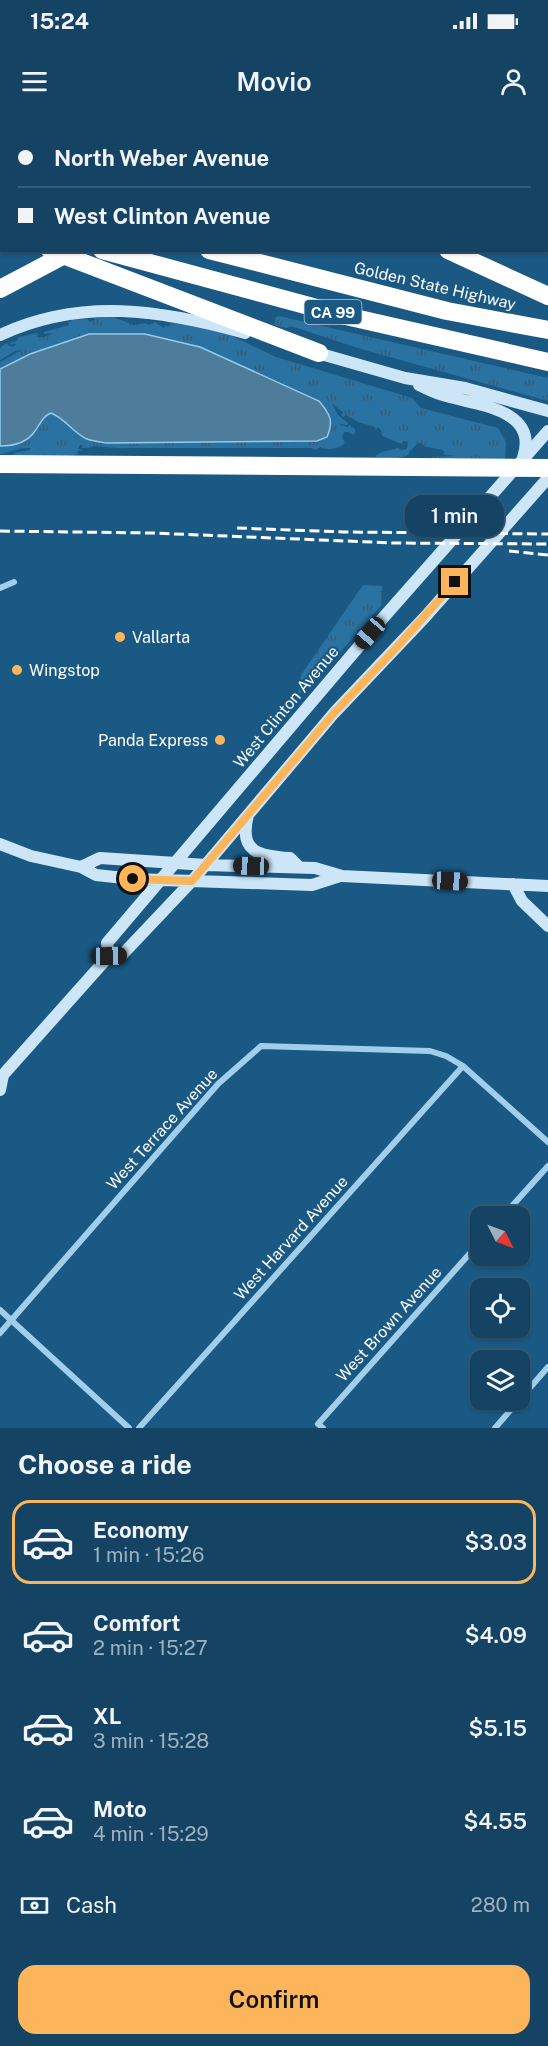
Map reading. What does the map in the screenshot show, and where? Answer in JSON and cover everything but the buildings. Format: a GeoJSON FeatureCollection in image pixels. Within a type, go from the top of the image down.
{"type":"FeatureCollection","features":[{"type":"Feature","properties":{"kind":"highway"},"geometry":{"type":"LineString","coordinates":[[58,252],[74,256],[319,353]]}},
{"type":"Feature","properties":{"kind":"highway","name":"Golden State Highway"},"geometry":{"type":"LineString","coordinates":[[217,252],[447,311],[548,330]]}},
{"type":"Feature","properties":{"kind":"highway"},"geometry":{"type":"LineString","coordinates":[[452,252],[548,296]]}},
{"type":"Feature","properties":{"kind":"highway","name":"CA 99"},"geometry":{"type":"LineString","coordinates":[[111,253],[346,316],[548,362]]}},
{"type":"Feature","properties":{"kind":"highway"},"geometry":{"type":"LineString","coordinates":[[0,289],[74,256]]}},
{"type":"Feature","properties":{"kind":"highway"},"geometry":{"type":"LineString","coordinates":[[0,464],[548,468]]}},
{"type":"Feature","properties":{"kind":"main road"},"geometry":{"type":"LineString","coordinates":[[0,335],[34,322],[69,314],[112,310],[168,314],[405,378],[465,388],[548,411]]}},
{"type":"Feature","properties":{"kind":"main road"},"geometry":{"type":"LineString","coordinates":[[405,378],[439,394],[493,408],[516,420],[524,436],[525,450],[521,462]]}},
{"type":"Feature","properties":{"kind":"main road","name":"West Clinton Avenue"},"geometry":{"type":"LineString","coordinates":[[109,956],[107,943],[383,618],[548,431]]}},
{"type":"Feature","properties":{"kind":"main road","name":"West Clinton Avenue"},"geometry":{"type":"LineString","coordinates":[[0,1090],[1,1075],[109,956],[121,956],[192,881],[334,713],[424,617],[548,478]]}},
{"type":"Feature","properties":{"kind":"main road"},"geometry":{"type":"LineString","coordinates":[[248,814],[246,839],[255,851],[267,856],[290,858],[299,867]]}},
{"type":"Feature","properties":{"kind":"main road"},"geometry":{"type":"LineString","coordinates":[[0,844],[32,856],[81,867],[96,875],[312,885],[342,876]]}},
{"type":"Feature","properties":{"kind":"main road"},"geometry":{"type":"LineString","coordinates":[[81,867],[100,858],[206,865],[299,867],[315,868],[342,876],[548,886]]}},
{"type":"Feature","properties":{"kind":"main road"},"geometry":{"type":"LineString","coordinates":[[513,884],[522,901],[548,926]]}},
{"type":"Feature","properties":{"kind":"street"},"geometry":{"type":"LineString","coordinates":[[0,588],[15,582]]}},
{"type":"Feature","properties":{"kind":"street","name":"West Terrace Avenue"},"geometry":{"type":"LineString","coordinates":[[0,1334],[218,1084],[261,1046],[430,1051],[446,1056],[463,1066],[548,1142]]}},
{"type":"Feature","properties":{"kind":"street","name":"West Harvard Avenue"},"geometry":{"type":"LineString","coordinates":[[139,1428],[463,1066]]}},
{"type":"Feature","properties":{"kind":"street"},"geometry":{"type":"LineString","coordinates":[[512,1206],[548,1166]]}},
{"type":"Feature","properties":{"kind":"street","name":"West Brown Avenue"},"geometry":{"type":"LineString","coordinates":[[320,1426],[470,1254]]}},
{"type":"Feature","properties":{"kind":"street"},"geometry":{"type":"LineString","coordinates":[[0,1310],[129,1428]]}},
{"type":"Feature","properties":{"kind":"street"},"geometry":{"type":"LineString","coordinates":[[495,1428],[548,1367]]}},
{"type":"Feature","properties":{"kind":"green space"},"geometry":{"type":"Polygon","coordinates":[[[113,317],[134,325],[145,323],[149,325],[155,322],[164,328],[165,325],[168,327],[172,324],[166,322],[168,320],[228,334],[276,357],[412,398],[421,408],[498,428],[506,442],[505,463],[433,460],[432,457],[455,456],[443,454],[445,452],[442,450],[424,446],[422,443],[418,443],[404,457],[377,457],[375,456],[386,451],[398,448],[407,449],[408,442],[403,441],[402,444],[382,436],[378,427],[376,430],[375,427],[358,422],[346,415],[343,417],[341,415],[343,412],[332,404],[338,415],[348,423],[340,425],[348,427],[349,425],[355,429],[355,433],[353,435],[344,432],[342,437],[345,443],[332,449],[320,447],[316,450],[312,448],[94,446],[82,448],[80,445],[78,449],[84,451],[77,451],[78,454],[70,456],[12,456],[14,453],[30,450],[30,448],[0,454],[0,446],[14,444],[29,437],[36,431],[42,420],[51,413],[61,417],[73,430],[329,413],[319,400],[200,347],[145,334],[89,334],[30,354],[0,369],[0,362],[22,350],[15,351],[0,360],[0,348],[6,343],[12,347],[16,345],[10,343],[17,341],[19,337],[38,333],[37,337],[45,337],[53,333],[44,334],[44,332],[69,325],[68,323],[72,320],[88,319],[89,322],[95,320],[94,318],[113,317]]]}},
{"type":"Feature","properties":{"kind":"green space"},"geometry":{"type":"Polygon","coordinates":[[[276,317],[548,378],[548,401],[361,349],[291,326],[287,328],[274,325],[276,317]]]}},
{"type":"Feature","properties":{"kind":"green space"},"geometry":{"type":"Polygon","coordinates":[[[363,585],[382,586],[381,606],[311,685],[298,695],[301,675],[363,585]]]}},
{"type":"Feature","properties":{"kind":"shaded area"},"geometry":{"type":"Polygon","coordinates":[[[89,334],[145,334],[200,347],[319,401],[330,418],[327,437],[317,441],[106,443],[89,440],[51,413],[24,441],[0,446],[0,369],[30,354],[89,334]]]}},
{"type":"Feature","properties":{"kind":"railway"},"geometry":{"type":"LineString","coordinates":[[237,528],[344,532],[548,534]]}},
{"type":"Feature","properties":{"kind":"railway"},"geometry":{"type":"LineString","coordinates":[[0,531],[152,533],[394,543],[548,544]]}},
{"type":"Feature","properties":{"kind":"railway"},"geometry":{"type":"LineString","coordinates":[[509,551],[548,555]]}},
{"type":"Feature","properties":{"kind":"place","name":"Vallarta"},"geometry":{"type":"Point","coordinates":[120,637]}},
{"type":"Feature","properties":{"kind":"place","name":"Wingstop"},"geometry":{"type":"Point","coordinates":[17,670]}},
{"type":"Feature","properties":{"kind":"place","name":"Panda Express"},"geometry":{"type":"Point","coordinates":[220,740]}},
{"type":"Feature","properties":{"kind":"route"},"geometry":{"type":"LineString","coordinates":[[133,879],[192,881],[334,713],[455,582]]}}]}
